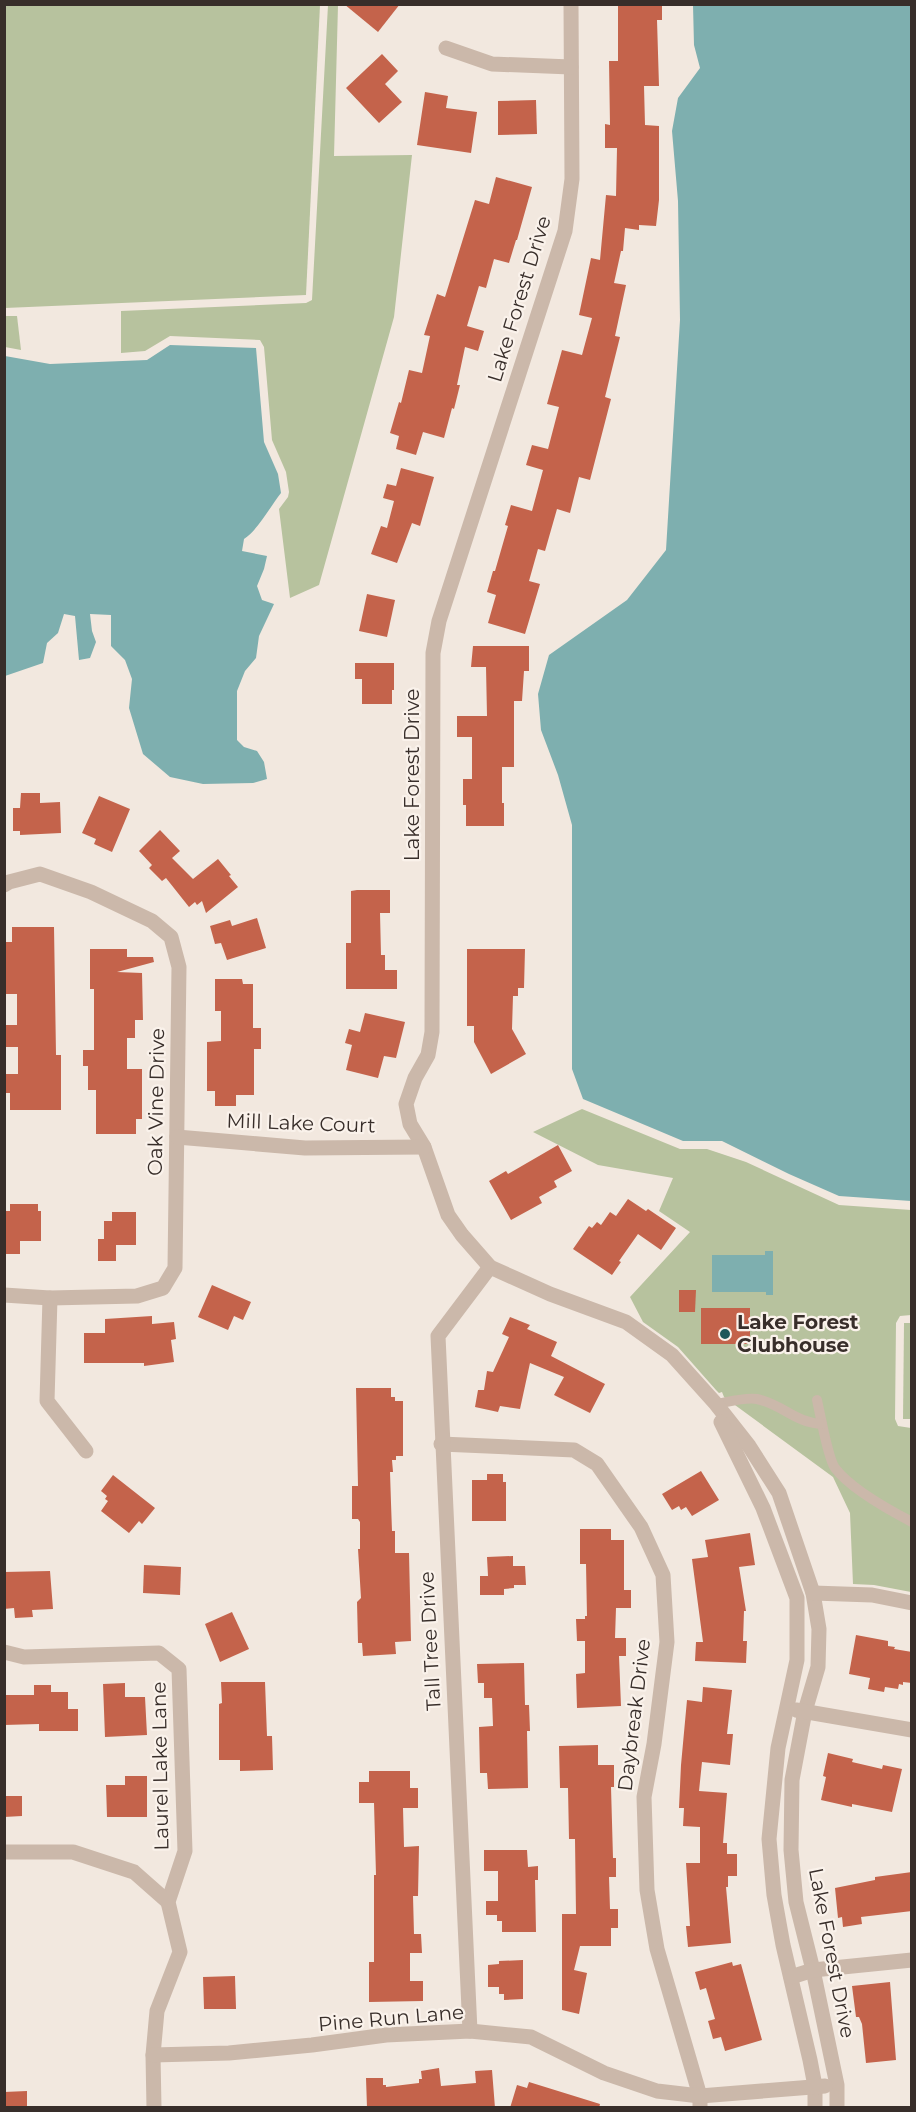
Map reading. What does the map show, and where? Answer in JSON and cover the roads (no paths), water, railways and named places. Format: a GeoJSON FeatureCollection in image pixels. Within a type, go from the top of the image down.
{"type":"FeatureCollection","features":[{"type":"Feature","properties":{"kind":"street","name":"Lake Forest Drive"},"geometry":{"type":"LineString","coordinates":[[571,4],[572,179],[565,231],[439,621],[433,653],[432,1032],[428,1055],[415,1078],[406,1104],[410,1124],[424,1147],[448,1215],[462,1235],[490,1266],[550,1294],[626,1322],[672,1355],[716,1404],[748,1446],[779,1493],[813,1593],[819,1629],[818,1667],[805,1711],[792,1780],[791,1850],[796,1902],[837,2085],[837,2108]]}},
{"type":"Feature","properties":{"kind":"street"},"geometry":{"type":"LineString","coordinates":[[446,48],[492,64],[571,67]]}},
{"type":"Feature","properties":{"kind":"street","name":"Oak Vine Drive"},"geometry":{"type":"LineString","coordinates":[[4,885],[40,874],[91,892],[121,906],[152,921],[171,937],[179,967],[175,1268],[163,1288],[137,1296],[50,1298],[4,1295]]}},
{"type":"Feature","properties":{"kind":"street","name":"Mill Lake Court"},"geometry":{"type":"LineString","coordinates":[[177,1137],[305,1148],[424,1147]]}},
{"type":"Feature","properties":{"kind":"street","name":"Tall Tree Drive"},"geometry":{"type":"LineString","coordinates":[[470,2031],[441,1444],[438,1336],[490,1266]]}},
{"type":"Feature","properties":{"kind":"street"},"geometry":{"type":"LineString","coordinates":[[50,1298],[47,1401],[86,1451]]}},
{"type":"Feature","properties":{"kind":"street","name":"Lake Forest Drive"},"geometry":{"type":"LineString","coordinates":[[716,1404],[719,1418],[763,1508],[797,1598],[797,1660],[778,1748],[769,1839],[774,1895],[815,2086],[815,2108]]}},
{"type":"Feature","properties":{"kind":"street","name":"Daybreak Drive"},"geometry":{"type":"LineString","coordinates":[[441,1444],[574,1450],[597,1464],[610,1482],[641,1527],[663,1575],[667,1642],[654,1744],[644,1797],[647,1890],[657,1949],[700,2102]]}},
{"type":"Feature","properties":{"kind":"street"},"geometry":{"type":"LineString","coordinates":[[813,1593],[872,1594],[912,1603]]}},
{"type":"Feature","properties":{"kind":"street","name":"Laurel Lake Lane"},"geometry":{"type":"LineString","coordinates":[[4,1652],[24,1657],[159,1653],[179,1669],[185,1851],[168,1902]]}},
{"type":"Feature","properties":{"kind":"street"},"geometry":{"type":"LineString","coordinates":[[787,1708],[912,1730]]}},
{"type":"Feature","properties":{"kind":"street"},"geometry":{"type":"LineString","coordinates":[[4,1852],[73,1852],[134,1872],[168,1902],[180,1952],[157,2010],[153,2055],[154,2108]]}},
{"type":"Feature","properties":{"kind":"street"},"geometry":{"type":"LineString","coordinates":[[791,1977],[813,1970],[912,1960]]}},
{"type":"Feature","properties":{"kind":"street","name":"Pine Run Lane"},"geometry":{"type":"LineString","coordinates":[[153,2055],[229,2053],[386,2035],[470,2031],[531,2037],[604,2073],[657,2091],[700,2102],[837,2085]]}},
{"type":"Feature","properties":{"kind":"lane"},"geometry":{"type":"LineString","coordinates":[[716,1404],[754,1398],[769,1402],[795,1418],[812,1424],[822,1424]]}},
{"type":"Feature","properties":{"kind":"lane"},"geometry":{"type":"LineString","coordinates":[[817,1400],[834,1467],[858,1489],[912,1522]]}},
{"type":"Feature","properties":{"kind":"water"},"geometry":{"type":"Polygon","coordinates":[[[693,5],[911,5],[911,1201],[839,1196],[722,1141],[683,1141],[583,1099],[572,1069],[572,825],[558,775],[541,730],[538,694],[549,655],[627,600],[666,550],[680,320],[678,201],[672,131],[678,98],[700,68],[694,45],[693,5]]]}},
{"type":"Feature","properties":{"kind":"water"},"geometry":{"type":"Polygon","coordinates":[[[170,345],[256,348],[264,442],[278,474],[281,493],[259,525],[244,539],[242,551],[267,556],[257,586],[262,600],[274,604],[259,636],[256,658],[245,671],[237,691],[237,740],[244,747],[257,751],[264,762],[267,779],[253,783],[203,784],[170,777],[143,754],[129,708],[132,679],[125,660],[111,646],[111,615],[90,614],[96,642],[90,658],[79,660],[75,616],[64,614],[58,633],[47,643],[43,663],[5,676],[5,356],[50,364],[147,360],[170,345]]]}},
{"type":"Feature","properties":{"kind":"water"},"geometry":{"type":"Polygon","coordinates":[[[765,1251],[773,1251],[773,1295],[766,1295],[766,1292],[712,1292],[712,1255],[765,1255],[765,1251]]]}},
{"type":"Feature","properties":{"kind":"place","name":"Lake Forest Clubhouse"},"geometry":{"type":"Point","coordinates":[725,1334]}}]}
